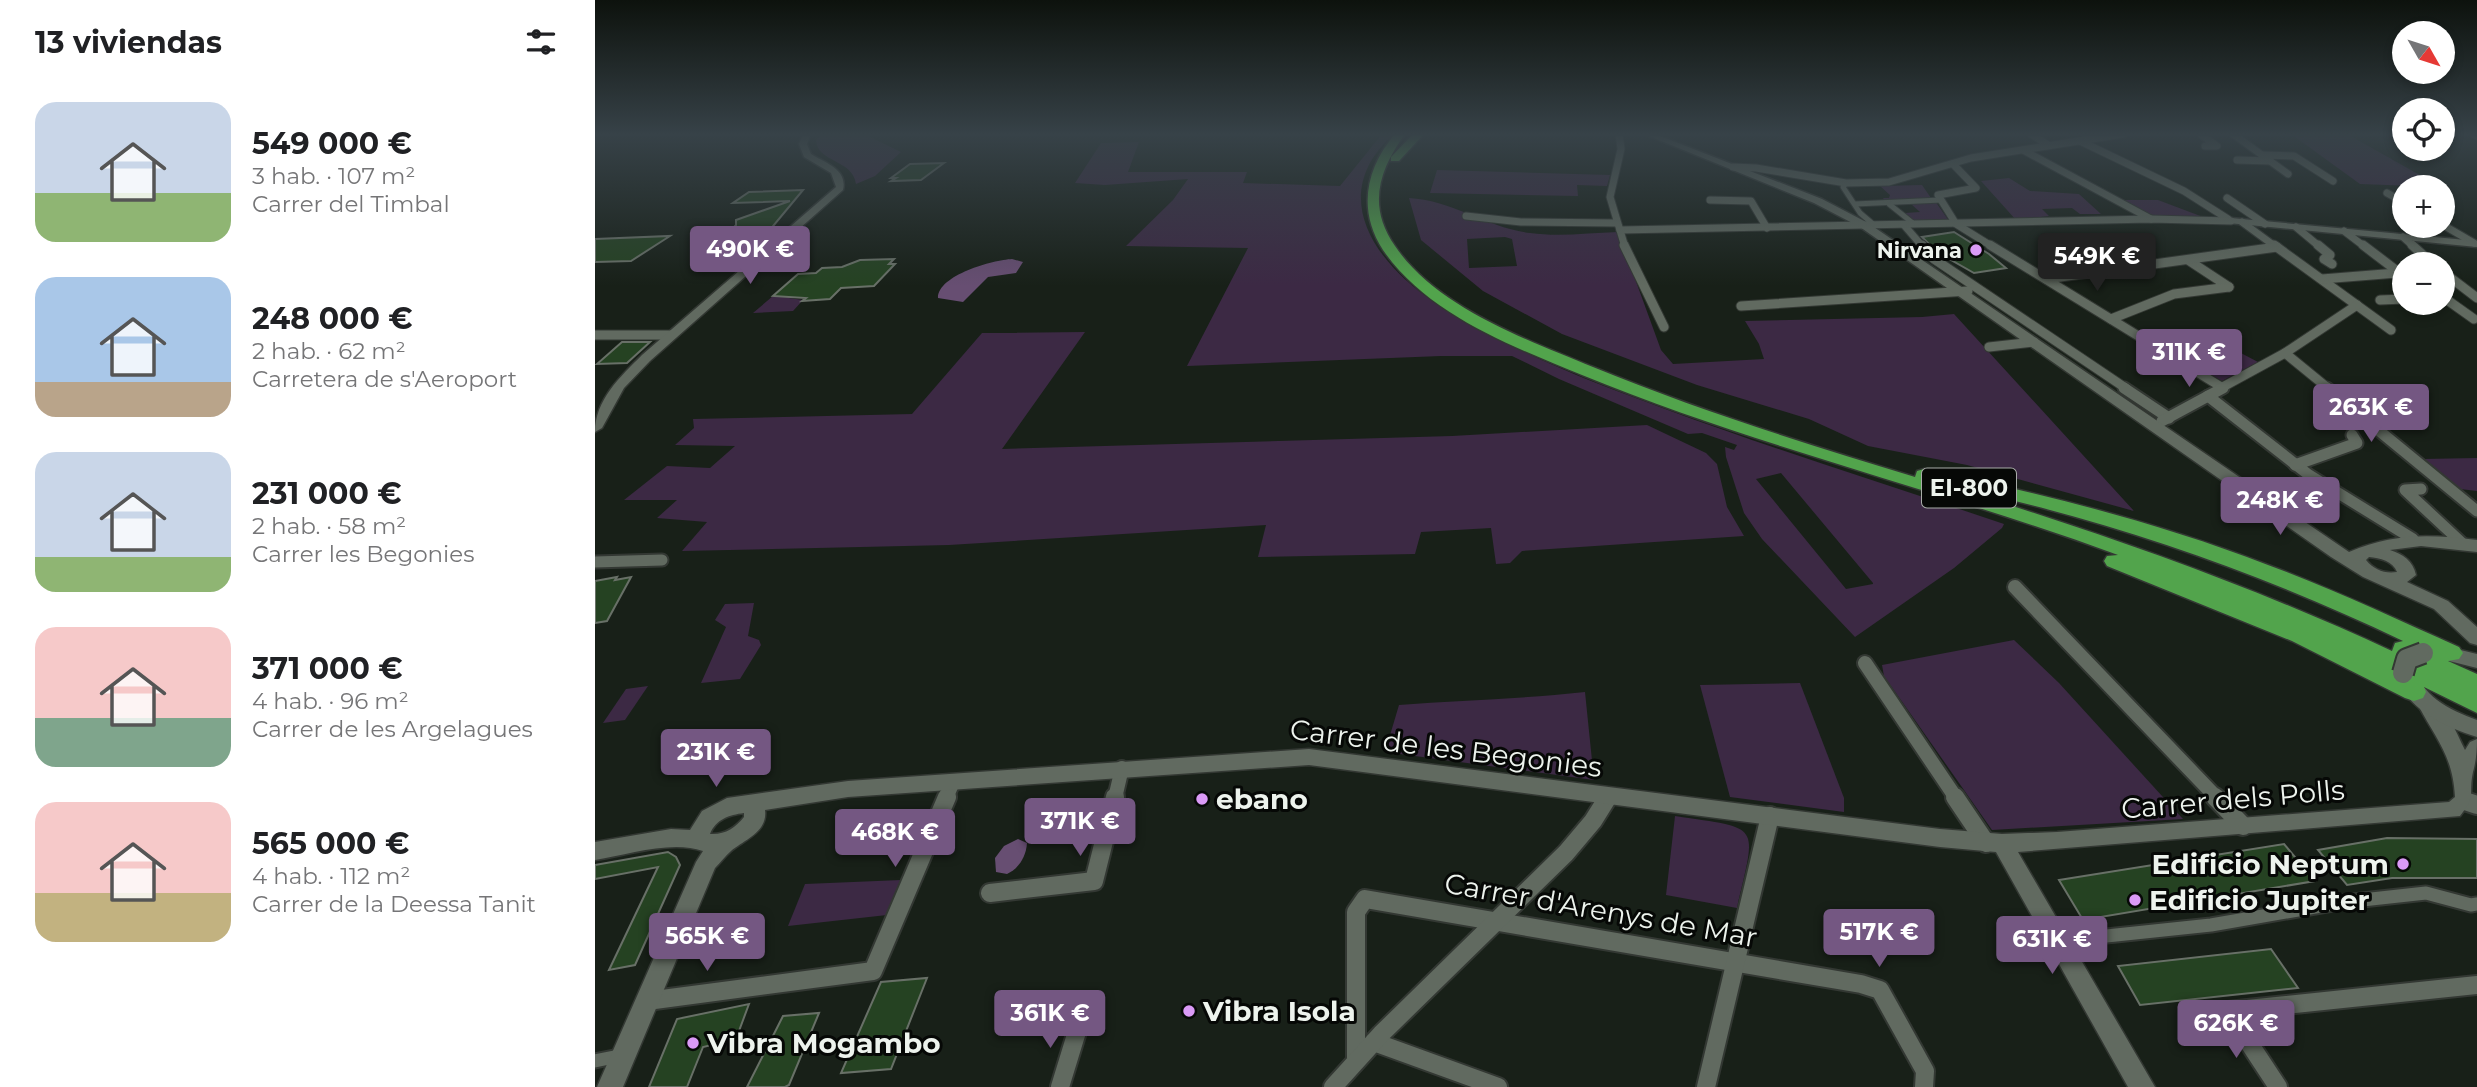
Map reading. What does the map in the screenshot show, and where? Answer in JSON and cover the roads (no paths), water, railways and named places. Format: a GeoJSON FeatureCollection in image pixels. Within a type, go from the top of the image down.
{"type":"FeatureCollection","features":[{"type":"Feature","properties":{"kind":"highway","name":"EI-800"},"geometry":{"type":"LineString","coordinates":[[1373,185],[1371,209],[1377,228],[1398,261],[1457,308],[1517,341],[1679,408],[1779,443],[2111,545],[2231,589],[2329,630],[2477,704]]}},
{"type":"Feature","properties":{"kind":"highway","name":"EI-800"},"geometry":{"type":"LineString","coordinates":[[1385,185],[1385,209],[1391,226],[1412,258],[1426,272],[1470,304],[1563,351],[1762,426],[2118,535],[2237,578],[2389,642],[2477,685]]}},
{"type":"Feature","properties":{"kind":"highway"},"geometry":{"type":"LineString","coordinates":[[1921,474],[2022,496],[2199,548],[2306,587],[2454,654]]}},
{"type":"Feature","properties":{"kind":"highway"},"geometry":{"type":"LineString","coordinates":[[1950,495],[2246,612],[2353,660],[2420,698]]}},
{"type":"Feature","properties":{"kind":"main road"},"geometry":{"type":"LineString","coordinates":[[1777,185],[1869,224],[2034,342],[2161,422],[2320,542],[2398,579],[2403,569]]}},
{"type":"Feature","properties":{"kind":"main road"},"geometry":{"type":"LineString","coordinates":[[2366,562],[2380,544],[2407,540],[2470,545]]}},
{"type":"Feature","properties":{"kind":"main road"},"geometry":{"type":"LineString","coordinates":[[2403,569],[2394,550],[2407,540]]}},
{"type":"Feature","properties":{"kind":"main road"},"geometry":{"type":"LineString","coordinates":[[2366,562],[2383,554],[2473,633],[2470,642],[2454,654]]}},
{"type":"Feature","properties":{"kind":"main road"},"geometry":{"type":"LineString","coordinates":[[2366,562],[2434,601]]}},
{"type":"Feature","properties":{"kind":"main road"},"geometry":{"type":"LineString","coordinates":[[2477,661],[2454,654],[2423,653],[2407,659],[2403,673],[2420,698],[2477,729]]}},
{"type":"Feature","properties":{"kind":"street"},"geometry":{"type":"LineString","coordinates":[[595,428],[619,386],[670,335],[840,188],[840,185]]}},
{"type":"Feature","properties":{"kind":"street"},"geometry":{"type":"LineString","coordinates":[[1612,185],[1610,197],[1618,227],[1664,327]]}},
{"type":"Feature","properties":{"kind":"street"},"geometry":{"type":"LineString","coordinates":[[1845,185],[1846,195],[1869,224]]}},
{"type":"Feature","properties":{"kind":"street"},"geometry":{"type":"LineString","coordinates":[[1973,185],[1976,188],[1938,195],[1956,224],[2223,388]]}},
{"type":"Feature","properties":{"kind":"street"},"geometry":{"type":"LineString","coordinates":[[2088,185],[2151,219]]}},
{"type":"Feature","properties":{"kind":"street"},"geometry":{"type":"LineString","coordinates":[[2171,185],[2237,221],[2277,247],[2391,330]]}},
{"type":"Feature","properties":{"kind":"street"},"geometry":{"type":"LineString","coordinates":[[2387,193],[2392,196]]}},
{"type":"Feature","properties":{"kind":"street"},"geometry":{"type":"LineString","coordinates":[[2227,198],[2265,224]]}},
{"type":"Feature","properties":{"kind":"street"},"geometry":{"type":"LineString","coordinates":[[1710,200],[1751,201],[1767,228]]}},
{"type":"Feature","properties":{"kind":"street"},"geometry":{"type":"LineString","coordinates":[[1855,204],[1941,200]]}},
{"type":"Feature","properties":{"kind":"street"},"geometry":{"type":"LineString","coordinates":[[1889,204],[1914,225]]}},
{"type":"Feature","properties":{"kind":"street"},"geometry":{"type":"LineString","coordinates":[[1466,216],[1618,227],[1767,228],[2151,219],[2237,221],[2392,236]]}},
{"type":"Feature","properties":{"kind":"street"},"geometry":{"type":"LineString","coordinates":[[1904,225],[1934,259],[2161,422],[2285,354],[2357,305]]}},
{"type":"Feature","properties":{"kind":"street"},"geometry":{"type":"LineString","coordinates":[[2296,227],[2330,255],[2324,259],[2332,264]]}},
{"type":"Feature","properties":{"kind":"street"},"geometry":{"type":"LineString","coordinates":[[2343,231],[2392,268]]}},
{"type":"Feature","properties":{"kind":"street"},"geometry":{"type":"LineString","coordinates":[[2455,232],[2475,244]]}},
{"type":"Feature","properties":{"kind":"street"},"geometry":{"type":"LineString","coordinates":[[2404,238],[2420,252]]}},
{"type":"Feature","properties":{"kind":"street"},"geometry":{"type":"LineString","coordinates":[[2413,238],[2475,244]]}},
{"type":"Feature","properties":{"kind":"street"},"geometry":{"type":"LineString","coordinates":[[2046,279],[2277,247]]}},
{"type":"Feature","properties":{"kind":"street"},"geometry":{"type":"LineString","coordinates":[[2111,319],[2174,294],[2229,287],[2188,260]]}},
{"type":"Feature","properties":{"kind":"street"},"geometry":{"type":"LineString","coordinates":[[2322,279],[2392,275]]}},
{"type":"Feature","properties":{"kind":"street"},"geometry":{"type":"LineString","coordinates":[[2455,281],[2477,298]]}},
{"type":"Feature","properties":{"kind":"street"},"geometry":{"type":"LineString","coordinates":[[1741,306],[1979,289]]}},
{"type":"Feature","properties":{"kind":"street"},"geometry":{"type":"LineString","coordinates":[[2380,300],[2392,300]]}},
{"type":"Feature","properties":{"kind":"street"},"geometry":{"type":"LineString","coordinates":[[2455,306],[2475,319]]}},
{"type":"Feature","properties":{"kind":"street"},"geometry":{"type":"LineString","coordinates":[[595,335],[670,335]]}},
{"type":"Feature","properties":{"kind":"street"},"geometry":{"type":"LineString","coordinates":[[1989,347],[2034,342]]}},
{"type":"Feature","properties":{"kind":"street"},"geometry":{"type":"LineString","coordinates":[[2285,354],[2477,511]]}},
{"type":"Feature","properties":{"kind":"street"},"geometry":{"type":"LineString","coordinates":[[2208,396],[2295,465],[2407,540]]}},
{"type":"Feature","properties":{"kind":"street"},"geometry":{"type":"LineString","coordinates":[[2295,465],[2357,443],[2352,435]]}},
{"type":"Feature","properties":{"kind":"street"},"geometry":{"type":"LineString","coordinates":[[2421,489],[2405,490],[2470,545]]}},
{"type":"Feature","properties":{"kind":"street"},"geometry":{"type":"LineString","coordinates":[[595,562],[661,560]]}},
{"type":"Feature","properties":{"kind":"street"},"geometry":{"type":"LineString","coordinates":[[2015,587],[2243,826]]}},
{"type":"Feature","properties":{"kind":"street"},"geometry":{"type":"LineString","coordinates":[[1864,663],[1994,843],[2057,941],[2143,1087]]}},
{"type":"Feature","properties":{"kind":"street","name":"Carrer dels Polls"},"geometry":{"type":"LineString","coordinates":[[1994,843],[2439,812],[2471,803],[2464,770],[2453,744],[2420,698]]}},
{"type":"Feature","properties":{"kind":"street"},"geometry":{"type":"LineString","coordinates":[[2464,770],[2477,747]]}},
{"type":"Feature","properties":{"kind":"street","name":"Carrer de les Begonies"},"geometry":{"type":"LineString","coordinates":[[750,813],[798,797],[848,789],[1309,757],[1608,797],[1994,843]]}},
{"type":"Feature","properties":{"kind":"street"},"geometry":{"type":"LineString","coordinates":[[990,892],[1094,881],[1122,768]]}},
{"type":"Feature","properties":{"kind":"street"},"geometry":{"type":"LineString","coordinates":[[647,1002],[873,971],[953,782]]}},
{"type":"Feature","properties":{"kind":"street"},"geometry":{"type":"LineString","coordinates":[[1333,1087],[1356,1059],[1499,923],[1588,829],[1608,797]]}},
{"type":"Feature","properties":{"kind":"street"},"geometry":{"type":"LineString","coordinates":[[595,851],[671,838],[703,841],[727,841],[741,834],[750,813],[723,808],[703,841],[647,1002],[610,1087]]}},
{"type":"Feature","properties":{"kind":"street"},"geometry":{"type":"LineString","coordinates":[[1706,1087],[1770,816]]}},
{"type":"Feature","properties":{"kind":"street"},"geometry":{"type":"LineString","coordinates":[[2057,941],[2211,925],[2344,902],[2426,893],[2471,905],[2477,904]]}},
{"type":"Feature","properties":{"kind":"street","name":"Carrer d'Arenys de Mar"},"geometry":{"type":"LineString","coordinates":[[1356,1059],[1356,912],[1365,899],[1861,984],[1880,990],[1924,1071],[1924,1087]]}},
{"type":"Feature","properties":{"kind":"street"},"geometry":{"type":"LineString","coordinates":[[2278,1087],[2228,1011],[2477,985]]}},
{"type":"Feature","properties":{"kind":"street"},"geometry":{"type":"LineString","coordinates":[[1060,1087],[1079,1025]]}},
{"type":"Feature","properties":{"kind":"street"},"geometry":{"type":"LineString","coordinates":[[1374,1042],[1498,1087]]}},
{"type":"Feature","properties":{"kind":"street"},"geometry":{"type":"LineString","coordinates":[[595,1062],[624,1055]]}},
{"type":"Feature","properties":{"kind":"place","name":"Nirvana"},"geometry":{"type":"Point","coordinates":[1976,250]}},
{"type":"Feature","properties":{"kind":"place","name":"ebano"},"geometry":{"type":"Point","coordinates":[1202,799]}},
{"type":"Feature","properties":{"kind":"place","name":"Edificio Neptum"},"geometry":{"type":"Point","coordinates":[2403,864]}},
{"type":"Feature","properties":{"kind":"place","name":"Edificio Jupiter"},"geometry":{"type":"Point","coordinates":[2135,900]}},
{"type":"Feature","properties":{"kind":"place","name":"Vibra Isola"},"geometry":{"type":"Point","coordinates":[1189,1011]}},
{"type":"Feature","properties":{"kind":"place","name":"Vibra Mogambo"},"geometry":{"type":"Point","coordinates":[693,1043]}}]}
